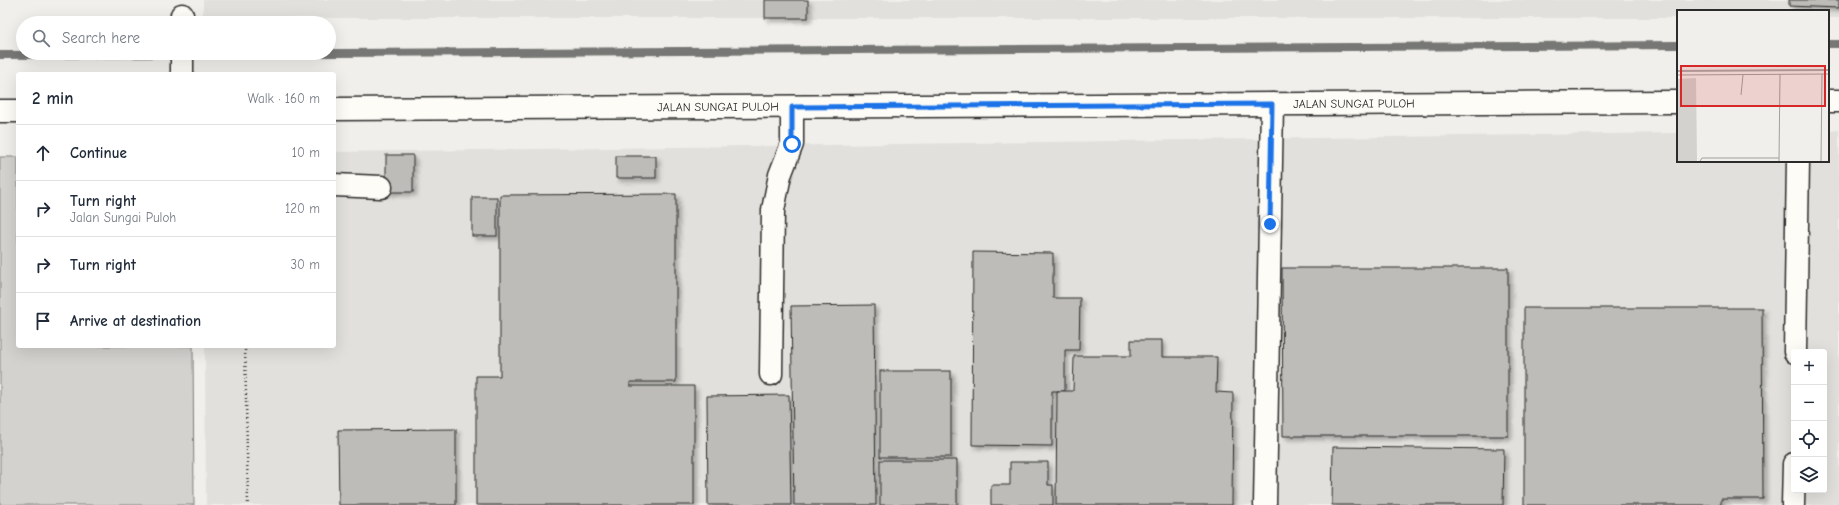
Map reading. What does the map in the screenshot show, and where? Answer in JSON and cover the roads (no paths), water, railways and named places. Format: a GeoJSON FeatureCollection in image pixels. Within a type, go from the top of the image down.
{"type":"FeatureCollection","features":[{"type":"Feature","properties":{"kind":"street","name":"JALAN SUNGAI PULOH"},"geometry":{"type":"LineString","coordinates":[[336,109],[1677,102]]}},
{"type":"Feature","properties":{"kind":"street"},"geometry":{"type":"LineString","coordinates":[[1265,505],[1272,104]]}},
{"type":"Feature","properties":{"kind":"street"},"geometry":{"type":"LineString","coordinates":[[771,374],[773,210],[780,175],[792,144],[792,107]]}},
{"type":"Feature","properties":{"kind":"street"},"geometry":{"type":"LineString","coordinates":[[0,111],[16,111]]}},
{"type":"Feature","properties":{"kind":"street"},"geometry":{"type":"LineString","coordinates":[[1796,349],[1798,162]]}},
{"type":"Feature","properties":{"kind":"street"},"geometry":{"type":"LineString","coordinates":[[336,185],[381,187]]}},
{"type":"Feature","properties":{"kind":"street"},"geometry":{"type":"LineString","coordinates":[[1794,493],[1794,505]]}},
{"type":"Feature","properties":{"kind":"waterway"},"geometry":{"type":"LineString","coordinates":[[1829,44],[1839,44]]}},
{"type":"Feature","properties":{"kind":"waterway"},"geometry":{"type":"LineString","coordinates":[[336,53],[1677,45]]}},
{"type":"Feature","properties":{"kind":"waterway"},"geometry":{"type":"LineString","coordinates":[[0,55],[16,55]]}}]}
